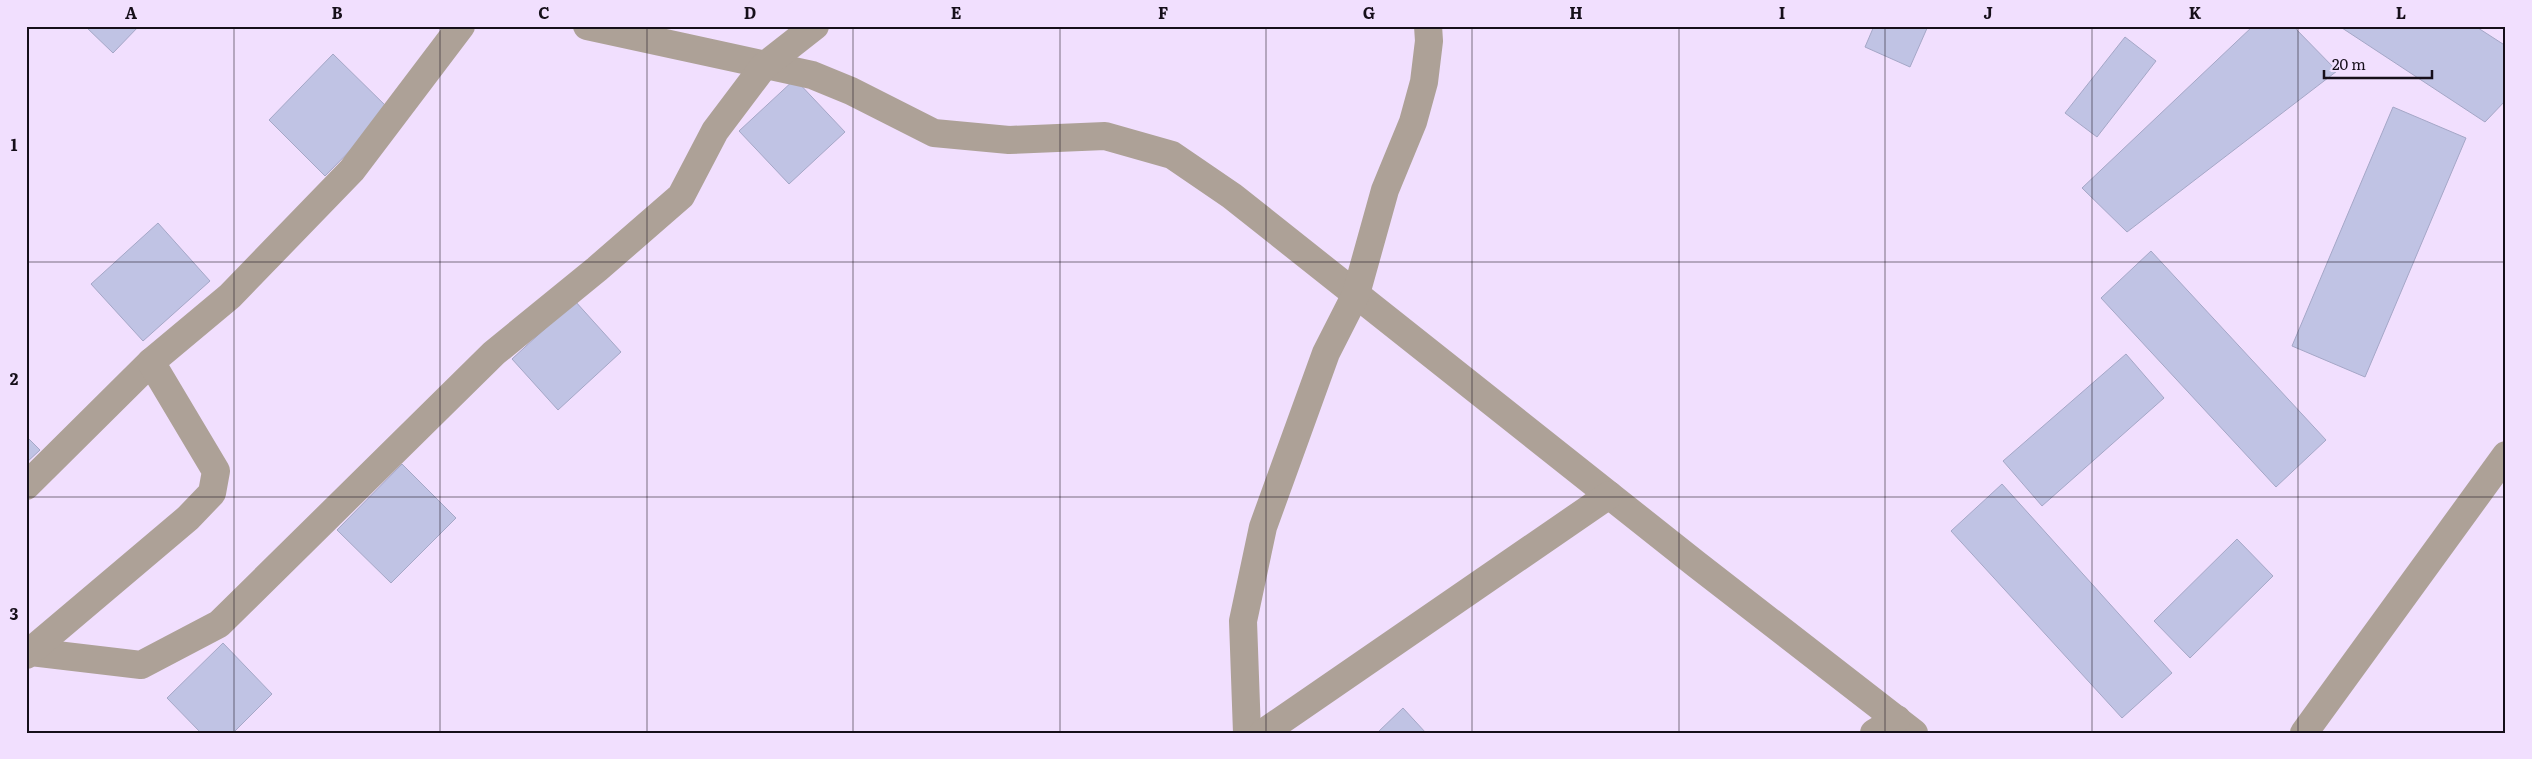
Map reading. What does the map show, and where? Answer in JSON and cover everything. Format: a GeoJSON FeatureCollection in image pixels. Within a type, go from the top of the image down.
{"type":"FeatureCollection","features":[{"type":"Feature","properties":{"kind":"street"},"geometry":{"type":"LineString","coordinates":[[26,486],[151,362],[230,296],[352,170],[461,26]]}},
{"type":"Feature","properties":{"kind":"street"},"geometry":{"type":"LineString","coordinates":[[587,26],[812,75],[851,91],[934,133],[1009,140],[1105,136],[1172,155],[1232,196],[1609,495],[1906,726]]}},
{"type":"Feature","properties":{"kind":"street"},"geometry":{"type":"LineString","coordinates":[[29,653],[141,665],[219,624],[494,353],[597,269],[681,196],[715,131],[764,66],[815,26]]}},
{"type":"Feature","properties":{"kind":"street"},"geometry":{"type":"LineString","coordinates":[[1247,733],[1243,621],[1263,528],[1326,353],[1356,294],[1385,190],[1413,122],[1424,82],[1429,41],[1428,26]]}},
{"type":"Feature","properties":{"kind":"street"},"geometry":{"type":"LineString","coordinates":[[29,653],[188,518],[212,492],[216,471],[151,362]]}},
{"type":"Feature","properties":{"kind":"street"},"geometry":{"type":"LineString","coordinates":[[2304,733],[2506,455]]}},
{"type":"Feature","properties":{"kind":"street"},"geometry":{"type":"LineString","coordinates":[[1264,733],[1609,495]]}},
{"type":"Feature","properties":{"kind":"street"},"geometry":{"type":"LineString","coordinates":[[1874,733],[1906,726]]}},
{"type":"Feature","properties":{"kind":"building"},"geometry":{"type":"Polygon","coordinates":[[[85,26],[139,26],[113,53],[85,26]]]}},
{"type":"Feature","properties":{"kind":"building"},"geometry":{"type":"Polygon","coordinates":[[[1874,26],[1928,26],[1910,67],[1865,47],[1874,26]]]}},
{"type":"Feature","properties":{"kind":"building"},"geometry":{"type":"Polygon","coordinates":[[[2253,26],[2293,26],[2337,71],[2127,232],[2082,188],[2253,26]]]}},
{"type":"Feature","properties":{"kind":"building"},"geometry":{"type":"Polygon","coordinates":[[[2339,26],[2475,26],[2506,46],[2506,100],[2485,122],[2339,26]]]}},
{"type":"Feature","properties":{"kind":"building"},"geometry":{"type":"Polygon","coordinates":[[[2125,37],[2156,61],[2097,137],[2065,113],[2125,37]]]}},
{"type":"Feature","properties":{"kind":"building"},"geometry":{"type":"Polygon","coordinates":[[[333,54],[390,110],[325,176],[269,120],[333,54]]]}},
{"type":"Feature","properties":{"kind":"building"},"geometry":{"type":"Polygon","coordinates":[[[795,79],[845,132],[789,184],[739,131],[795,79]]]}},
{"type":"Feature","properties":{"kind":"building"},"geometry":{"type":"Polygon","coordinates":[[[2393,107],[2466,138],[2365,377],[2292,346],[2393,107]]]}},
{"type":"Feature","properties":{"kind":"building"},"geometry":{"type":"Polygon","coordinates":[[[158,223],[210,281],[143,341],[91,284],[158,223]]]}},
{"type":"Feature","properties":{"kind":"building"},"geometry":{"type":"Polygon","coordinates":[[[2151,251],[2326,440],[2276,487],[2101,298],[2151,251]]]}},
{"type":"Feature","properties":{"kind":"building"},"geometry":{"type":"Polygon","coordinates":[[[575,301],[621,352],[558,410],[512,359],[575,301]]]}},
{"type":"Feature","properties":{"kind":"building"},"geometry":{"type":"Polygon","coordinates":[[[2126,354],[2164,398],[2042,506],[2003,461],[2126,354]]]}},
{"type":"Feature","properties":{"kind":"building"},"geometry":{"type":"Polygon","coordinates":[[[26,436],[40,450],[26,463],[26,436]]]}},
{"type":"Feature","properties":{"kind":"building"},"geometry":{"type":"Polygon","coordinates":[[[402,464],[456,518],[391,583],[337,530],[402,464]]]}},
{"type":"Feature","properties":{"kind":"building"},"geometry":{"type":"Polygon","coordinates":[[[2002,484],[2172,673],[2122,718],[1951,531],[2002,484]]]}},
{"type":"Feature","properties":{"kind":"building"},"geometry":{"type":"Polygon","coordinates":[[[2237,539],[2273,576],[2190,658],[2154,621],[2237,539]]]}},
{"type":"Feature","properties":{"kind":"building"},"geometry":{"type":"Polygon","coordinates":[[[223,643],[272,694],[233,733],[201,733],[167,698],[223,643]]]}},
{"type":"Feature","properties":{"kind":"building"},"geometry":{"type":"Polygon","coordinates":[[[1403,708],[1426,733],[1377,733],[1403,708]]]}}]}
